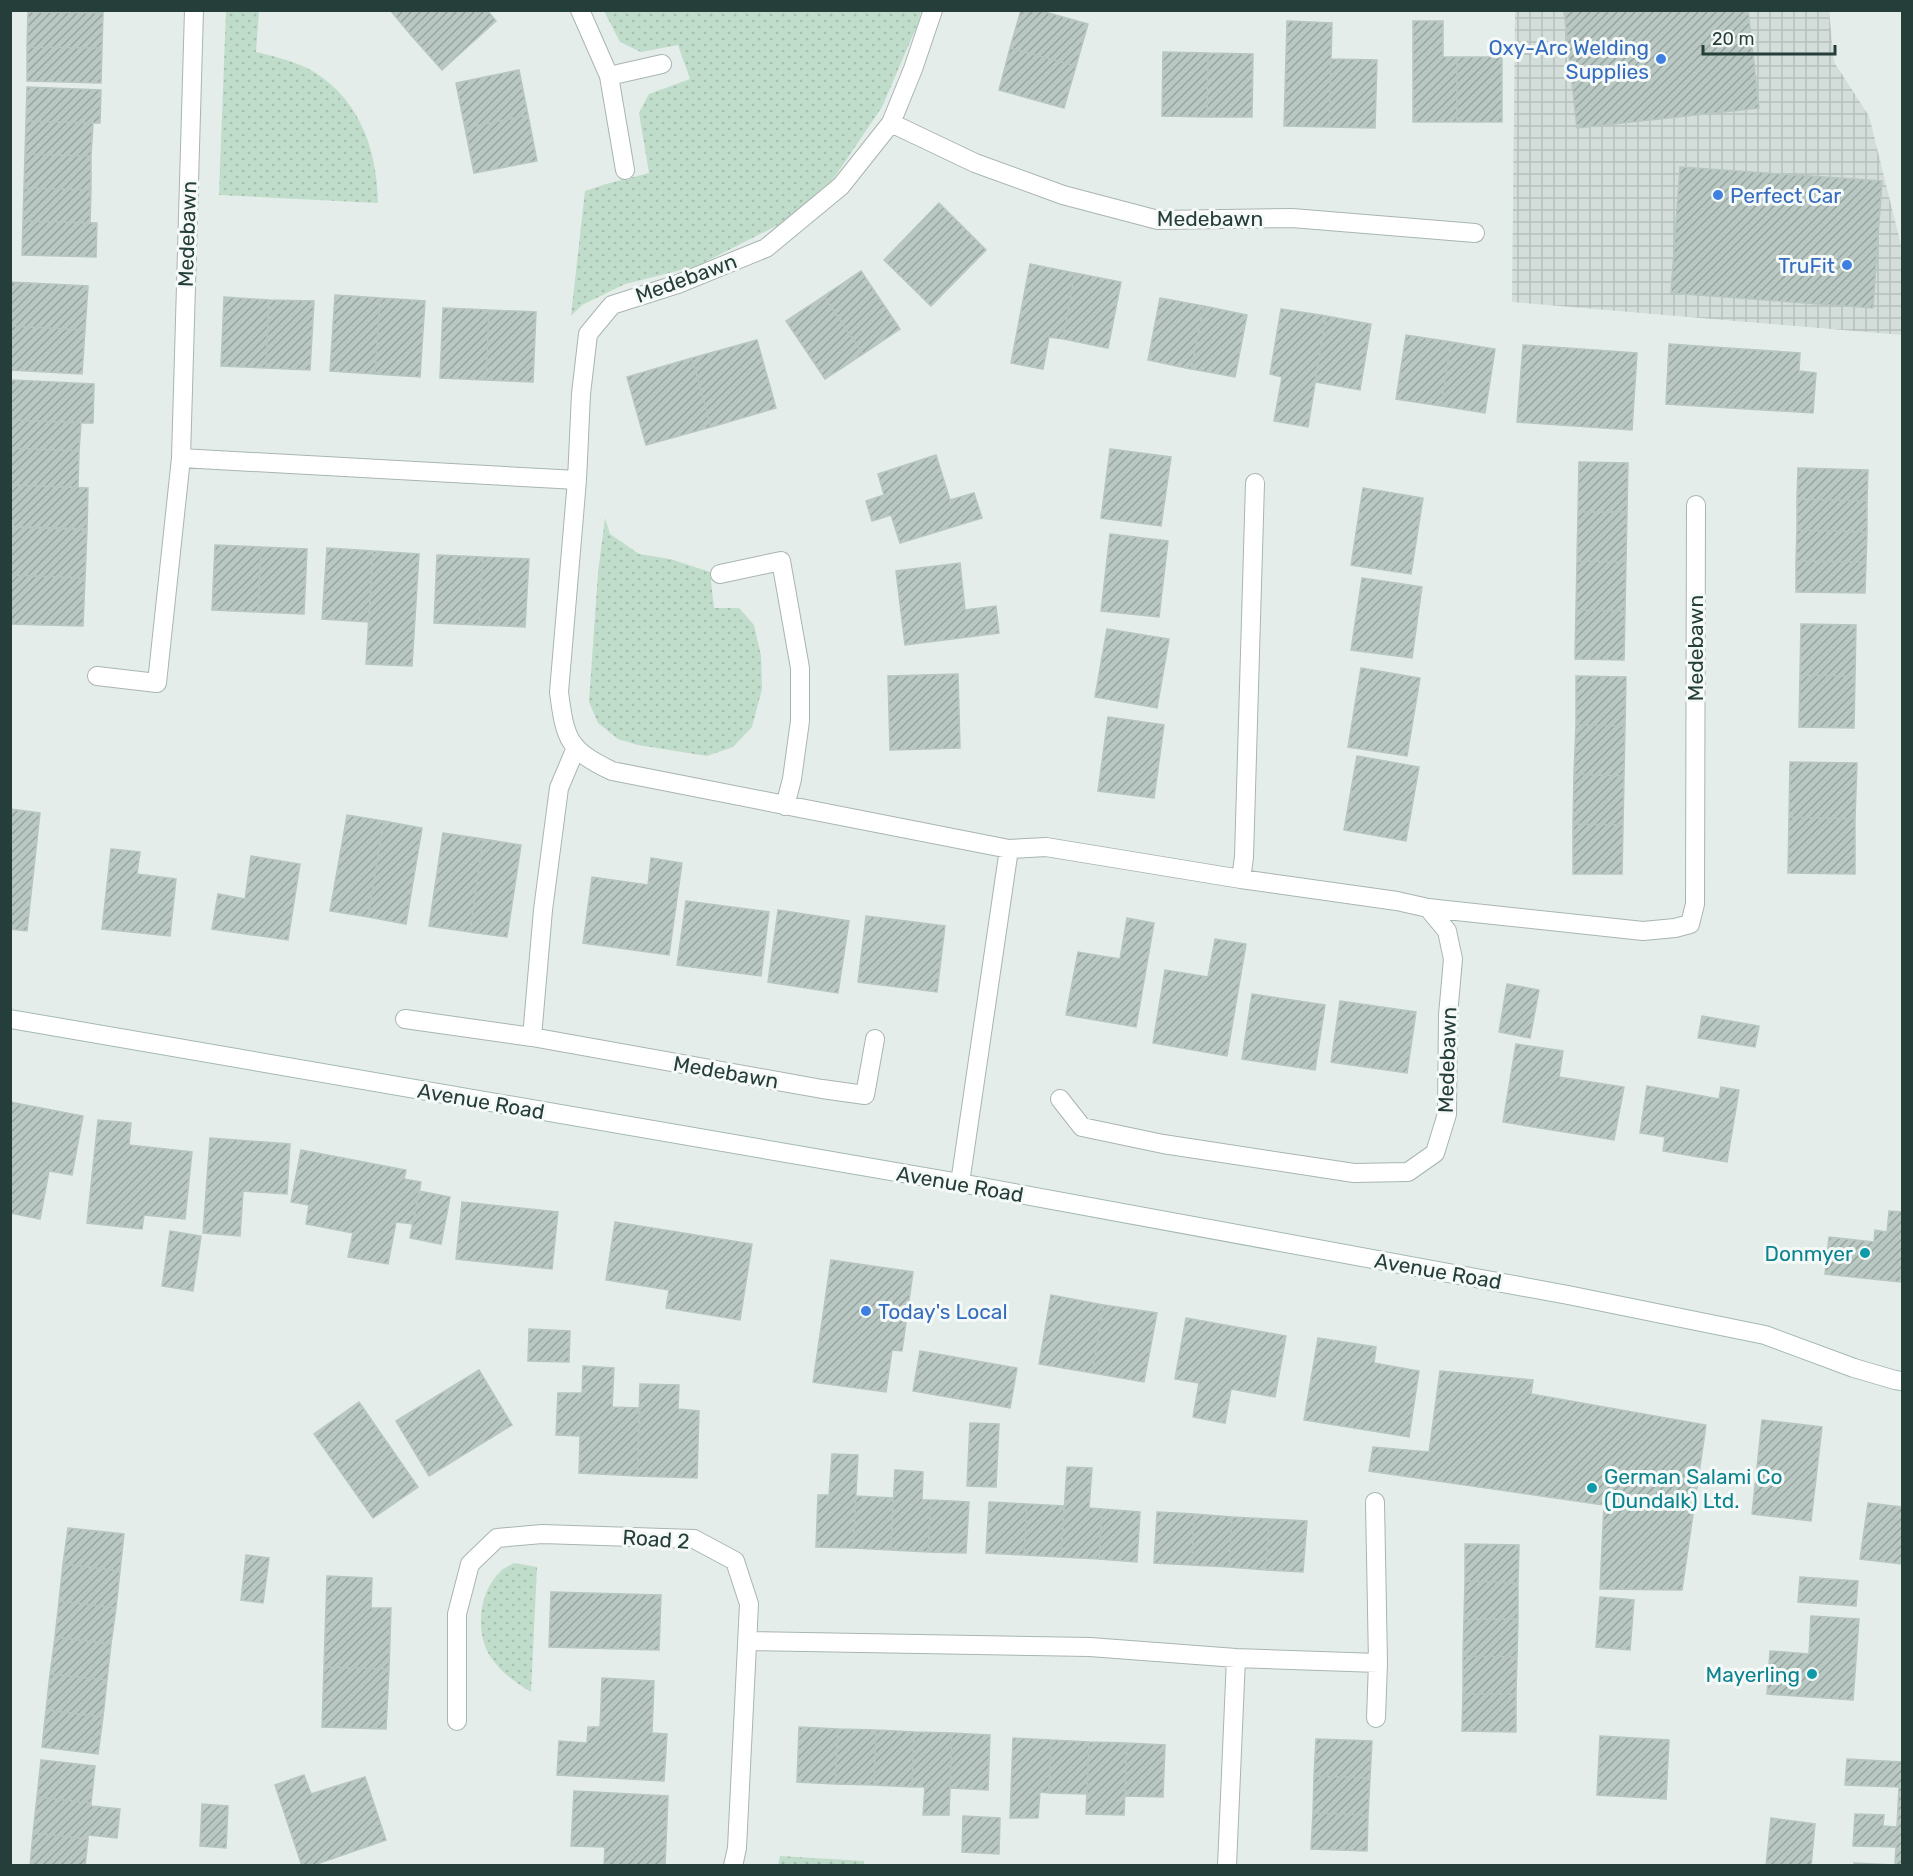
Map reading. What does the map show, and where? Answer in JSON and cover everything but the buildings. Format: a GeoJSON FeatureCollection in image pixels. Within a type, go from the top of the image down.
{"type":"FeatureCollection","features":[{"type":"Feature","properties":{"kind":"street","name":"Medebawn"},"geometry":{"type":"LineString","coordinates":[[97,676],[157,683],[181,458],[194,10]]}},
{"type":"Feature","properties":{"kind":"street"},"geometry":{"type":"LineString","coordinates":[[580,10],[609,76],[625,170]]}},
{"type":"Feature","properties":{"kind":"street","name":"Medebawn"},"geometry":{"type":"LineString","coordinates":[[575,750],[563,725],[559,692],[577,480],[581,394],[588,334],[612,305],[678,284],[766,248],[841,186],[891,123],[913,69],[933,10]]}},
{"type":"Feature","properties":{"kind":"street"},"geometry":{"type":"LineString","coordinates":[[609,76],[662,64]]}},
{"type":"Feature","properties":{"kind":"street","name":"Medebawn"},"geometry":{"type":"LineString","coordinates":[[891,123],[975,163],[1063,195],[1158,220],[1292,218],[1475,233]]}},
{"type":"Feature","properties":{"kind":"street"},"geometry":{"type":"LineString","coordinates":[[181,458],[577,480]]}},
{"type":"Feature","properties":{"kind":"street"},"geometry":{"type":"LineString","coordinates":[[1241,879],[1244,857],[1255,483]]}},
{"type":"Feature","properties":{"kind":"street","name":"Medebawn"},"geometry":{"type":"LineString","coordinates":[[1428,908],[1643,931],[1690,924],[1695,904],[1696,505]]}},
{"type":"Feature","properties":{"kind":"street"},"geometry":{"type":"LineString","coordinates":[[720,574],[781,561],[800,668],[800,721],[792,779],[785,806]]}},
{"type":"Feature","properties":{"kind":"street"},"geometry":{"type":"LineString","coordinates":[[532,1037],[543,910],[559,788],[575,750],[588,760],[612,771],[1009,849],[1046,847],[1241,879],[1397,901],[1428,908]]}},
{"type":"Feature","properties":{"kind":"street"},"geometry":{"type":"LineString","coordinates":[[960,1183],[1009,849]]}},
{"type":"Feature","properties":{"kind":"street","name":"Medebawn"},"geometry":{"type":"LineString","coordinates":[[1060,1099],[1082,1127],[1163,1144],[1354,1173],[1408,1172],[1435,1153],[1447,1114],[1448,1015],[1453,960],[1447,931],[1428,908]]}},
{"type":"Feature","properties":{"kind":"street","name":"Avenue Road"},"geometry":{"type":"LineString","coordinates":[[10,1019],[960,1183],[1568,1295],[1766,1335],[1854,1368],[1902,1381]]}},
{"type":"Feature","properties":{"kind":"street","name":"Medebawn"},"geometry":{"type":"LineString","coordinates":[[405,1019],[532,1037],[865,1095],[875,1040]]}},
{"type":"Feature","properties":{"kind":"street"},"geometry":{"type":"LineString","coordinates":[[1375,1502],[1378,1663],[1376,1718]]}},
{"type":"Feature","properties":{"kind":"street","name":"Road 2"},"geometry":{"type":"LineString","coordinates":[[457,1721],[457,1614],[470,1564],[497,1538],[542,1534],[694,1539],[735,1562],[748,1604],[737,1848],[733,1866]]}},
{"type":"Feature","properties":{"kind":"street"},"geometry":{"type":"LineString","coordinates":[[748,1641],[1090,1647],[1236,1658],[1378,1663]]}},
{"type":"Feature","properties":{"kind":"street"},"geometry":{"type":"LineString","coordinates":[[1227,1866],[1236,1658]]}},
{"type":"Feature","properties":{"kind":"shaded area"},"geometry":{"type":"Polygon","coordinates":[[[1515,11],[1829,11],[1834,62],[1869,116],[1902,249],[1902,335],[1512,302],[1515,11]]]}},
{"type":"Feature","properties":{"kind":"green space"},"geometry":{"type":"Polygon","coordinates":[[[226,11],[259,11],[256,52],[305,67],[323,78],[351,107],[361,124],[374,162],[378,203],[219,195],[226,11]]]}},
{"type":"Feature","properties":{"kind":"green space"},"geometry":{"type":"Polygon","coordinates":[[[604,11],[921,11],[919,21],[882,107],[832,181],[784,222],[697,266],[625,284],[582,305],[571,316],[585,191],[649,173],[639,113],[649,94],[690,79],[678,45],[641,52],[620,42],[604,11]]]}},
{"type":"Feature","properties":{"kind":"green space"},"geometry":{"type":"Polygon","coordinates":[[[605,518],[610,534],[639,554],[670,559],[710,572],[714,608],[739,608],[754,625],[761,656],[762,689],[752,727],[733,747],[707,756],[638,745],[618,739],[598,723],[589,702],[598,573],[605,518]]]}},
{"type":"Feature","properties":{"kind":"green space"},"geometry":{"type":"Polygon","coordinates":[[[514,1563],[537,1567],[531,1692],[510,1678],[492,1659],[486,1649],[481,1625],[481,1613],[488,1589],[502,1570],[514,1563]]]}},
{"type":"Feature","properties":{"kind":"green space"},"geometry":{"type":"Polygon","coordinates":[[[780,1856],[864,1861],[864,1865],[778,1865],[780,1856]]]}},
{"type":"Feature","properties":{"kind":"place","name":"Oxy-Arc Welding Supplies"},"geometry":{"type":"Point","coordinates":[1661,59]}},
{"type":"Feature","properties":{"kind":"place","name":"Perfect Car"},"geometry":{"type":"Point","coordinates":[1718,195]}},
{"type":"Feature","properties":{"kind":"place","name":"TruFit"},"geometry":{"type":"Point","coordinates":[1847,265]}},
{"type":"Feature","properties":{"kind":"place","name":"Donmyer"},"geometry":{"type":"Point","coordinates":[1865,1253]}},
{"type":"Feature","properties":{"kind":"place","name":"Today's Local"},"geometry":{"type":"Point","coordinates":[866,1311]}},
{"type":"Feature","properties":{"kind":"place","name":"German Salami Co (Dundalk) Ltd."},"geometry":{"type":"Point","coordinates":[1592,1488]}},
{"type":"Feature","properties":{"kind":"place","name":"Mayerling"},"geometry":{"type":"Point","coordinates":[1812,1674]}}]}
